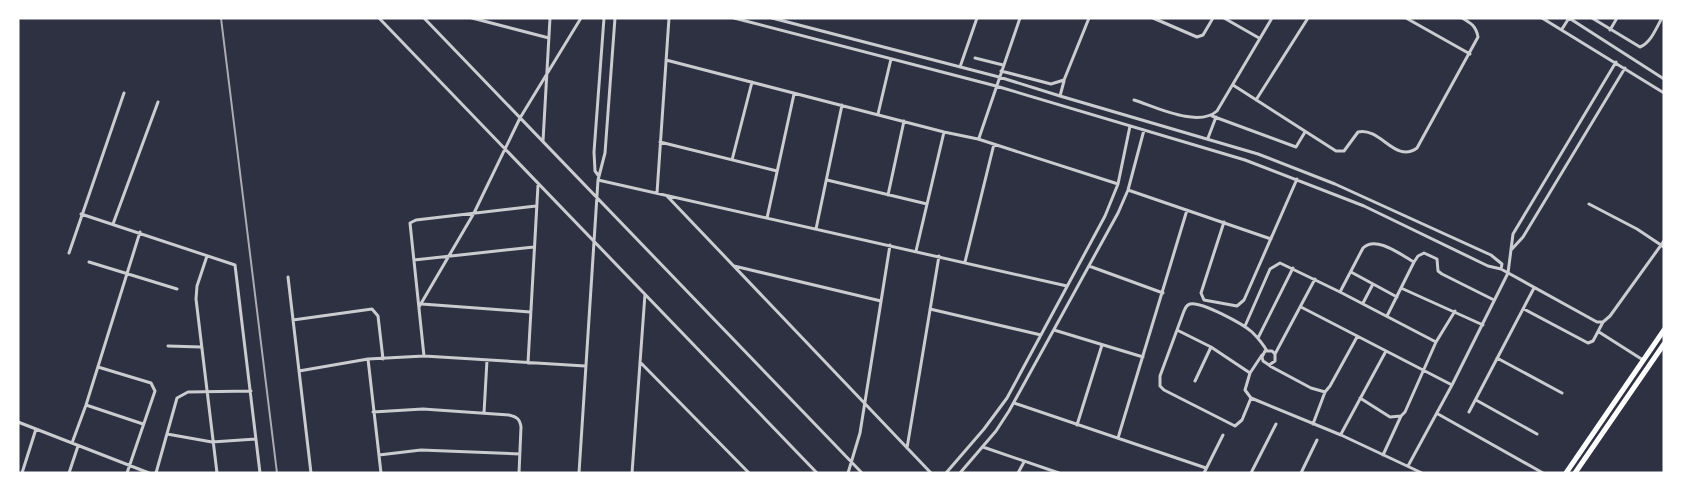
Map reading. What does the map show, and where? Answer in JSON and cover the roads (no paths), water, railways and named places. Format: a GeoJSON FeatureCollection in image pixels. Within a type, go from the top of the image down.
{"type":"FeatureCollection","features":[{"type":"Feature","properties":{"kind":"main road"},"geometry":{"type":"LineString","coordinates":[[1566,473],[1664,330]]}},
{"type":"Feature","properties":{"kind":"main road"},"geometry":{"type":"LineString","coordinates":[[1575,473],[1664,344]]}},
{"type":"Feature","properties":{"kind":"main road"},"geometry":{"type":"LineString","coordinates":[[1622,390],[1629,394]]}},
{"type":"Feature","properties":{"kind":"street"},"geometry":{"type":"LineString","coordinates":[[379,18],[817,473]]}},
{"type":"Feature","properties":{"kind":"street"},"geometry":{"type":"LineString","coordinates":[[424,18],[862,473]]}},
{"type":"Feature","properties":{"kind":"street"},"geometry":{"type":"LineString","coordinates":[[472,18],[549,38]]}},
{"type":"Feature","properties":{"kind":"street"},"geometry":{"type":"LineString","coordinates":[[543,141],[550,18]]}},
{"type":"Feature","properties":{"kind":"street"},"geometry":{"type":"LineString","coordinates":[[420,305],[474,213],[520,118],[581,18]]}},
{"type":"Feature","properties":{"kind":"street"},"geometry":{"type":"LineString","coordinates":[[598,178],[594,152],[604,18]]}},
{"type":"Feature","properties":{"kind":"street"},"geometry":{"type":"LineString","coordinates":[[579,473],[598,178],[605,153],[615,18]]}},
{"type":"Feature","properties":{"kind":"street"},"geometry":{"type":"LineString","coordinates":[[657,193],[669,18]]}},
{"type":"Feature","properties":{"kind":"street"},"geometry":{"type":"LineString","coordinates":[[734,18],[996,86],[1245,160],[1298,179],[1393,220],[1488,266],[1501,269],[1590,319],[1604,322]]}},
{"type":"Feature","properties":{"kind":"street"},"geometry":{"type":"LineString","coordinates":[[772,18],[999,77],[1258,154],[1335,184],[1491,255],[1502,264],[1501,269]]}},
{"type":"Feature","properties":{"kind":"street"},"geometry":{"type":"LineString","coordinates":[[960,67],[977,18]]}},
{"type":"Feature","properties":{"kind":"street"},"geometry":{"type":"LineString","coordinates":[[978,139],[1020,18]]}},
{"type":"Feature","properties":{"kind":"street"},"geometry":{"type":"LineString","coordinates":[[1060,96],[1088,18]]}},
{"type":"Feature","properties":{"kind":"street"},"geometry":{"type":"LineString","coordinates":[[1153,18],[1197,37],[1203,35],[1213,18]]}},
{"type":"Feature","properties":{"kind":"street"},"geometry":{"type":"LineString","coordinates":[[1224,18],[1260,38]]}},
{"type":"Feature","properties":{"kind":"street"},"geometry":{"type":"LineString","coordinates":[[1208,138],[1214,116],[1272,18]]}},
{"type":"Feature","properties":{"kind":"street"},"geometry":{"type":"LineString","coordinates":[[1256,100],[1308,18]]}},
{"type":"Feature","properties":{"kind":"street"},"geometry":{"type":"LineString","coordinates":[[1406,18],[1470,54]]}},
{"type":"Feature","properties":{"kind":"street"},"geometry":{"type":"LineString","coordinates":[[1233,85],[1336,151],[1344,151],[1358,132],[1365,130],[1372,132],[1396,150],[1405,153],[1412,152],[1418,148],[1478,37],[1473,24],[1462,18]]}},
{"type":"Feature","properties":{"kind":"street"},"geometry":{"type":"LineString","coordinates":[[1542,18],[1664,93]]}},
{"type":"Feature","properties":{"kind":"street"},"geometry":{"type":"LineString","coordinates":[[1562,29],[1569,18],[1664,79]]}},
{"type":"Feature","properties":{"kind":"street"},"geometry":{"type":"LineString","coordinates":[[1592,18],[1640,47],[1648,42],[1662,18]]}},
{"type":"Feature","properties":{"kind":"street"},"geometry":{"type":"LineString","coordinates":[[1610,30],[1617,18]]}},
{"type":"Feature","properties":{"kind":"street"},"geometry":{"type":"LineString","coordinates":[[1659,22],[1664,25]]}},
{"type":"Feature","properties":{"kind":"street"},"geometry":{"type":"LineString","coordinates":[[975,58],[1003,65]]}},
{"type":"Feature","properties":{"kind":"street"},"geometry":{"type":"LineString","coordinates":[[878,114],[891,59]]}},
{"type":"Feature","properties":{"kind":"street"},"geometry":{"type":"LineString","coordinates":[[666,60],[978,139],[1118,184]]}},
{"type":"Feature","properties":{"kind":"street"},"geometry":{"type":"LineString","coordinates":[[1408,466],[1452,386],[1508,273],[1513,234],[1616,62]]}},
{"type":"Feature","properties":{"kind":"street"},"geometry":{"type":"LineString","coordinates":[[1512,249],[1523,237],[1626,68]]}},
{"type":"Feature","properties":{"kind":"street"},"geometry":{"type":"LineString","coordinates":[[1001,71],[1052,84],[1064,80]]}},
{"type":"Feature","properties":{"kind":"street"},"geometry":{"type":"LineString","coordinates":[[732,160],[752,82]]}},
{"type":"Feature","properties":{"kind":"street"},"geometry":{"type":"LineString","coordinates":[[69,253],[124,93]]}},
{"type":"Feature","properties":{"kind":"street"},"geometry":{"type":"LineString","coordinates":[[767,218],[794,93]]}},
{"type":"Feature","properties":{"kind":"street"},"geometry":{"type":"LineString","coordinates":[[1134,100],[1189,118],[1214,116],[1296,147],[1305,132]]}},
{"type":"Feature","properties":{"kind":"street"},"geometry":{"type":"LineString","coordinates":[[114,224],[158,102]]}},
{"type":"Feature","properties":{"kind":"street"},"geometry":{"type":"LineString","coordinates":[[816,229],[842,105]]}},
{"type":"Feature","properties":{"kind":"street"},"geometry":{"type":"LineString","coordinates":[[888,195],[903,121]]}},
{"type":"Feature","properties":{"kind":"street"},"geometry":{"type":"LineString","coordinates":[[946,473],[1007,398],[1105,216],[1118,184],[1130,126]]}},
{"type":"Feature","properties":{"kind":"street"},"geometry":{"type":"LineString","coordinates":[[960,473],[996,431],[1014,403],[1118,213],[1128,190],[1144,130]]}},
{"type":"Feature","properties":{"kind":"street"},"geometry":{"type":"LineString","coordinates":[[916,251],[944,132]]}},
{"type":"Feature","properties":{"kind":"street"},"geometry":{"type":"LineString","coordinates":[[660,142],[777,171]]}},
{"type":"Feature","properties":{"kind":"street"},"geometry":{"type":"LineString","coordinates":[[964,262],[994,144]]}},
{"type":"Feature","properties":{"kind":"street"},"geometry":{"type":"LineString","coordinates":[[598,178],[1067,286]]}},
{"type":"Feature","properties":{"kind":"street"},"geometry":{"type":"LineString","coordinates":[[1224,222],[1201,297],[1204,300],[1231,306],[1241,304],[1298,179]]}},
{"type":"Feature","properties":{"kind":"street"},"geometry":{"type":"LineString","coordinates":[[826,180],[927,204]]}},
{"type":"Feature","properties":{"kind":"street"},"geometry":{"type":"LineString","coordinates":[[528,363],[538,185]]}},
{"type":"Feature","properties":{"kind":"street"},"geometry":{"type":"LineString","coordinates":[[1128,190],[1271,239]]}},
{"type":"Feature","properties":{"kind":"street"},"geometry":{"type":"LineString","coordinates":[[666,195],[931,473]]}},
{"type":"Feature","properties":{"kind":"street"},"geometry":{"type":"LineString","coordinates":[[1523,309],[1583,341],[1588,343],[1593,341],[1604,322],[1663,244],[1589,204]]}},
{"type":"Feature","properties":{"kind":"street"},"geometry":{"type":"LineString","coordinates":[[424,356],[410,223],[416,220],[536,206]]}},
{"type":"Feature","properties":{"kind":"street"},"geometry":{"type":"LineString","coordinates":[[1118,438],[1187,210]]}},
{"type":"Feature","properties":{"kind":"street"},"geometry":{"type":"LineString","coordinates":[[81,214],[140,232],[235,266],[238,271],[260,473]]}},
{"type":"Feature","properties":{"kind":"street"},"geometry":{"type":"LineString","coordinates":[[72,443],[140,232]]}},
{"type":"Feature","properties":{"kind":"street"},"geometry":{"type":"LineString","coordinates":[[1340,292],[1367,243],[1375,242],[1414,262]]}},
{"type":"Feature","properties":{"kind":"street"},"geometry":{"type":"LineString","coordinates":[[848,473],[860,432],[890,245]]}},
{"type":"Feature","properties":{"kind":"street"},"geometry":{"type":"LineString","coordinates":[[413,260],[534,247]]}},
{"type":"Feature","properties":{"kind":"street"},"geometry":{"type":"LineString","coordinates":[[1387,316],[1414,262],[1424,253],[1437,259],[1438,271],[1442,274],[1494,300]]}},
{"type":"Feature","properties":{"kind":"street"},"geometry":{"type":"LineString","coordinates":[[207,255],[196,293],[217,473]]}},
{"type":"Feature","properties":{"kind":"street"},"geometry":{"type":"LineString","coordinates":[[907,448],[939,256]]}},
{"type":"Feature","properties":{"kind":"street"},"geometry":{"type":"LineString","coordinates":[[89,262],[177,290]]}},
{"type":"Feature","properties":{"kind":"street"},"geometry":{"type":"LineString","coordinates":[[1245,327],[1270,269],[1280,263],[1437,342]]}},
{"type":"Feature","properties":{"kind":"street"},"geometry":{"type":"LineString","coordinates":[[734,266],[881,301]]}},
{"type":"Feature","properties":{"kind":"street"},"geometry":{"type":"LineString","coordinates":[[1089,266],[1163,293]]}},
{"type":"Feature","properties":{"kind":"street"},"geometry":{"type":"LineString","coordinates":[[1258,338],[1293,268]]}},
{"type":"Feature","properties":{"kind":"street"},"geometry":{"type":"LineString","coordinates":[[1351,272],[1397,297]]}},
{"type":"Feature","properties":{"kind":"street"},"geometry":{"type":"LineString","coordinates":[[288,277],[311,473]]}},
{"type":"Feature","properties":{"kind":"street"},"geometry":{"type":"LineString","coordinates":[[1269,365],[1275,361],[1275,354],[1315,279]]}},
{"type":"Feature","properties":{"kind":"street"},"geometry":{"type":"LineString","coordinates":[[1363,303],[1373,284]]}},
{"type":"Feature","properties":{"kind":"street"},"geometry":{"type":"LineString","coordinates":[[1401,288],[1483,325]]}},
{"type":"Feature","properties":{"kind":"street"},"geometry":{"type":"LineString","coordinates":[[1469,412],[1534,288]]}},
{"type":"Feature","properties":{"kind":"street"},"geometry":{"type":"LineString","coordinates":[[632,473],[645,294]]}},
{"type":"Feature","properties":{"kind":"street"},"geometry":{"type":"LineString","coordinates":[[1251,398],[1242,420],[1235,426],[1160,386],[1160,376],[1186,306],[1191,304],[1205,307],[1245,327],[1258,338],[1267,351],[1275,354]]}},
{"type":"Feature","properties":{"kind":"street"},"geometry":{"type":"LineString","coordinates":[[420,305],[530,312]]}},
{"type":"Feature","properties":{"kind":"street"},"geometry":{"type":"LineString","coordinates":[[1301,308],[1452,386]]}},
{"type":"Feature","properties":{"kind":"street"},"geometry":{"type":"LineString","coordinates":[[294,320],[372,309],[378,316],[383,358]]}},
{"type":"Feature","properties":{"kind":"street"},"geometry":{"type":"LineString","coordinates":[[930,309],[1041,335]]}},
{"type":"Feature","properties":{"kind":"street"},"geometry":{"type":"LineString","coordinates":[[1383,455],[1437,342],[1455,311]]}},
{"type":"Feature","properties":{"kind":"street"},"geometry":{"type":"LineString","coordinates":[[1054,330],[1143,357]]}},
{"type":"Feature","properties":{"kind":"street"},"geometry":{"type":"LineString","coordinates":[[1177,330],[1211,347],[1250,373]]}},
{"type":"Feature","properties":{"kind":"street"},"geometry":{"type":"LineString","coordinates":[[1598,332],[1643,360]]}},
{"type":"Feature","properties":{"kind":"street"},"geometry":{"type":"LineString","coordinates":[[1313,424],[1324,392],[1330,386],[1357,337]]}},
{"type":"Feature","properties":{"kind":"street"},"geometry":{"type":"LineString","coordinates":[[1077,425],[1102,345]]}},
{"type":"Feature","properties":{"kind":"street"},"geometry":{"type":"LineString","coordinates":[[168,346],[201,347]]}},
{"type":"Feature","properties":{"kind":"street"},"geometry":{"type":"LineString","coordinates":[[1195,381],[1211,347]]}},
{"type":"Feature","properties":{"kind":"street"},"geometry":{"type":"LineString","coordinates":[[1267,351],[1250,373],[1245,390],[1251,398],[1341,435],[1422,473]]}},
{"type":"Feature","properties":{"kind":"street"},"geometry":{"type":"LineString","coordinates":[[1341,435],[1386,351]]}},
{"type":"Feature","properties":{"kind":"street"},"geometry":{"type":"LineString","coordinates":[[1262,355],[1263,361],[1269,365],[1311,388],[1324,392]]}},
{"type":"Feature","properties":{"kind":"street"},"geometry":{"type":"LineString","coordinates":[[299,371],[383,358],[424,356],[585,366]]}},
{"type":"Feature","properties":{"kind":"street"},"geometry":{"type":"LineString","coordinates":[[1497,358],[1562,393]]}},
{"type":"Feature","properties":{"kind":"street"},"geometry":{"type":"LineString","coordinates":[[368,360],[381,473]]}},
{"type":"Feature","properties":{"kind":"street"},"geometry":{"type":"LineString","coordinates":[[484,413],[487,360]]}},
{"type":"Feature","properties":{"kind":"street"},"geometry":{"type":"LineString","coordinates":[[640,362],[748,473]]}},
{"type":"Feature","properties":{"kind":"street"},"geometry":{"type":"LineString","coordinates":[[98,367],[151,383],[154,387],[155,391],[127,473]]}},
{"type":"Feature","properties":{"kind":"street"},"geometry":{"type":"LineString","coordinates":[[156,473],[177,398],[188,392],[251,392]]}},
{"type":"Feature","properties":{"kind":"street"},"geometry":{"type":"LineString","coordinates":[[1360,398],[1390,417],[1401,416]]}},
{"type":"Feature","properties":{"kind":"street"},"geometry":{"type":"LineString","coordinates":[[1476,399],[1537,434]]}},
{"type":"Feature","properties":{"kind":"street"},"geometry":{"type":"LineString","coordinates":[[1014,403],[1206,468]]}},
{"type":"Feature","properties":{"kind":"street"},"geometry":{"type":"LineString","coordinates":[[86,405],[143,424]]}},
{"type":"Feature","properties":{"kind":"street"},"geometry":{"type":"LineString","coordinates":[[373,412],[404,409],[517,417],[520,421],[519,473]]}},
{"type":"Feature","properties":{"kind":"street"},"geometry":{"type":"LineString","coordinates":[[1437,413],[1543,473]]}},
{"type":"Feature","properties":{"kind":"street"},"geometry":{"type":"LineString","coordinates":[[18,422],[148,473]]}},
{"type":"Feature","properties":{"kind":"street"},"geometry":{"type":"LineString","coordinates":[[1251,473],[1276,424]]}},
{"type":"Feature","properties":{"kind":"street"},"geometry":{"type":"LineString","coordinates":[[22,473],[36,429]]}},
{"type":"Feature","properties":{"kind":"street"},"geometry":{"type":"LineString","coordinates":[[167,434],[212,442],[256,439]]}},
{"type":"Feature","properties":{"kind":"street"},"geometry":{"type":"LineString","coordinates":[[1204,473],[1223,435]]}},
{"type":"Feature","properties":{"kind":"street"},"geometry":{"type":"LineString","coordinates":[[1301,473],[1317,440]]}},
{"type":"Feature","properties":{"kind":"street"},"geometry":{"type":"LineString","coordinates":[[69,473],[78,445]]}},
{"type":"Feature","properties":{"kind":"street"},"geometry":{"type":"LineString","coordinates":[[983,447],[1059,473]]}},
{"type":"Feature","properties":{"kind":"street"},"geometry":{"type":"LineString","coordinates":[[379,455],[421,450],[520,454]]}},
{"type":"Feature","properties":{"kind":"street"},"geometry":{"type":"LineString","coordinates":[[1017,473],[1025,461]]}},
{"type":"Feature","properties":{"kind":"railway"},"geometry":{"type":"LineString","coordinates":[[221,18],[277,473]]}}]}
